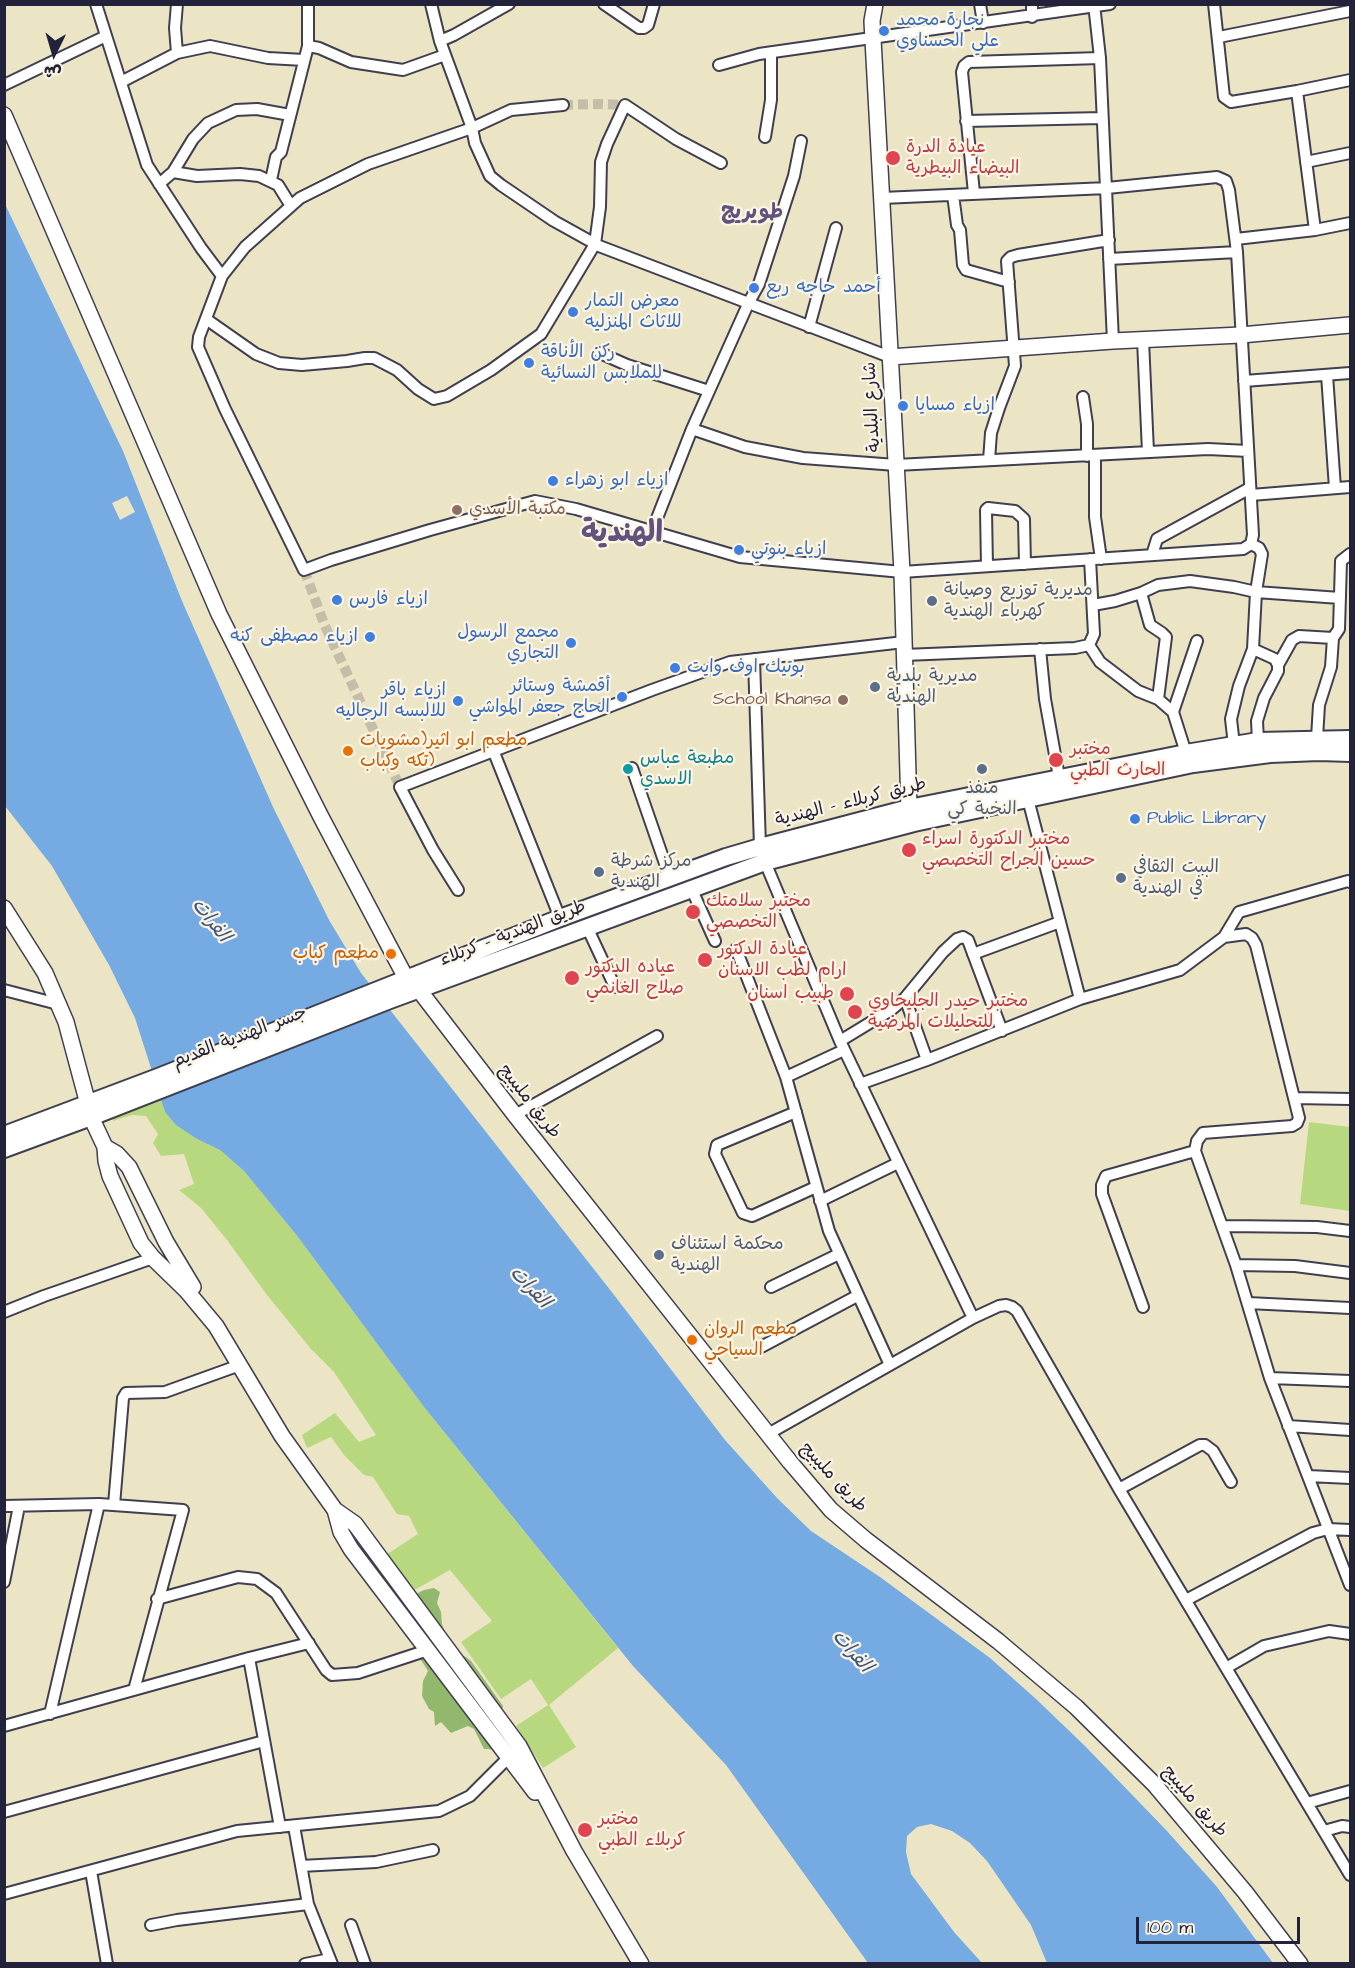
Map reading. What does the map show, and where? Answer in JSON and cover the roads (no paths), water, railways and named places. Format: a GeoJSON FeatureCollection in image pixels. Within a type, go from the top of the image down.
{"type":"FeatureCollection","features":[{"type":"Feature","properties":{"kind":"main road","name":"طريق كربلاء - الهندية"},"geometry":{"type":"LineString","coordinates":[[386,995],[560,918],[670,878],[763,854],[909,808],[1059,777],[1258,741],[1350,739]]}},
{"type":"Feature","properties":{"kind":"main road","name":"طريق الهندية - كربلاء"},"geometry":{"type":"LineString","coordinates":[[413,985],[587,927],[692,888],[763,854],[1193,765],[1270,754],[1350,753]]}},
{"type":"Feature","properties":{"kind":"main road","name":"جسر الهندية القديم"},"geometry":{"type":"LineString","coordinates":[[95,1109],[386,995]]}},
{"type":"Feature","properties":{"kind":"main road"},"geometry":{"type":"LineString","coordinates":[[4,1135],[95,1109]]}},
{"type":"Feature","properties":{"kind":"main road"},"geometry":{"type":"LineString","coordinates":[[4,1149],[95,1109]]}},
{"type":"Feature","properties":{"kind":"street"},"geometry":{"type":"LineString","coordinates":[[96,4],[147,165],[222,276]]}},
{"type":"Feature","properties":{"kind":"street"},"geometry":{"type":"LineString","coordinates":[[177,4],[175,28],[177,52]]}},
{"type":"Feature","properties":{"kind":"street"},"geometry":{"type":"LineString","coordinates":[[431,4],[440,41],[490,176],[554,221],[595,244],[890,357],[1113,341],[1241,335],[1350,325]]}},
{"type":"Feature","properties":{"kind":"street"},"geometry":{"type":"LineString","coordinates":[[440,41],[509,4]]}},
{"type":"Feature","properties":{"kind":"street"},"geometry":{"type":"LineString","coordinates":[[604,4],[639,28],[644,28],[648,25],[654,4]]}},
{"type":"Feature","properties":{"kind":"street","name":"شارع البلدية"},"geometry":{"type":"LineString","coordinates":[[875,4],[872,21],[902,572],[909,808]]}},
{"type":"Feature","properties":{"kind":"street"},"geometry":{"type":"LineString","coordinates":[[980,4],[983,23]]}},
{"type":"Feature","properties":{"kind":"street"},"geometry":{"type":"LineString","coordinates":[[1032,4],[1032,17]]}},
{"type":"Feature","properties":{"kind":"street"},"geometry":{"type":"LineString","coordinates":[[719,65],[771,53],[1110,4]]}},
{"type":"Feature","properties":{"kind":"street"},"geometry":{"type":"LineString","coordinates":[[1214,4],[1224,97],[1231,102],[1350,80]]}},
{"type":"Feature","properties":{"kind":"street"},"geometry":{"type":"LineString","coordinates":[[271,180],[308,46],[309,5]]}},
{"type":"Feature","properties":{"kind":"street"},"geometry":{"type":"LineString","coordinates":[[1094,5],[1100,58],[1113,341]]}},
{"type":"Feature","properties":{"kind":"street"},"geometry":{"type":"LineString","coordinates":[[1219,37],[1328,10],[1350,11]]}},
{"type":"Feature","properties":{"kind":"street"},"geometry":{"type":"LineString","coordinates":[[4,85],[106,36]]}},
{"type":"Feature","properties":{"kind":"street"},"geometry":{"type":"LineString","coordinates":[[121,82],[177,52],[210,46],[268,58],[304,60]]}},
{"type":"Feature","properties":{"kind":"street"},"geometry":{"type":"LineString","coordinates":[[308,46],[319,48],[351,62],[403,70],[445,55]]}},
{"type":"Feature","properties":{"kind":"street"},"geometry":{"type":"LineString","coordinates":[[765,137],[771,100],[771,53]]}},
{"type":"Feature","properties":{"kind":"street"},"geometry":{"type":"LineString","coordinates":[[974,193],[962,72],[964,66],[969,62],[1100,58]]}},
{"type":"Feature","properties":{"kind":"street"},"geometry":{"type":"LineString","coordinates":[[1297,91],[1315,230]]}},
{"type":"Feature","properties":{"kind":"street"},"geometry":{"type":"LineString","coordinates":[[564,105],[511,110],[472,128],[368,165],[300,198],[245,247],[222,276],[199,337],[198,347],[225,409],[304,570],[430,530],[535,501],[576,509],[740,557],[902,572],[1243,549],[1251,544],[1253,535],[1251,492],[1237,252],[1226,181],[1217,177],[1107,188],[882,198]]}},
{"type":"Feature","properties":{"kind":"street"},"geometry":{"type":"LineString","coordinates":[[206,319],[256,354],[279,363],[303,365],[374,358],[397,370],[418,389],[434,399],[447,396],[491,370],[542,334],[595,244],[601,193],[601,162],[625,105],[676,139],[721,163]]}},
{"type":"Feature","properties":{"kind":"street"},"geometry":{"type":"LineString","coordinates":[[159,184],[173,172],[193,140],[208,123],[236,110],[257,109],[290,114]]}},
{"type":"Feature","properties":{"kind":"street","name":"طريق مليبيج"},"geometry":{"type":"LineString","coordinates":[[4,115],[219,614],[320,815],[413,985],[768,1434],[831,1510],[866,1540],[998,1641],[1076,1707],[1146,1776],[1245,1892],[1300,1964]]}},
{"type":"Feature","properties":{"kind":"street"},"geometry":{"type":"LineString","coordinates":[[966,121],[1102,118]]}},
{"type":"Feature","properties":{"kind":"street"},"geometry":{"type":"LineString","coordinates":[[652,531],[692,429],[759,284],[794,176],[801,141]]}},
{"type":"Feature","properties":{"kind":"street"},"geometry":{"type":"LineString","coordinates":[[1306,162],[1350,153]]}},
{"type":"Feature","properties":{"kind":"street"},"geometry":{"type":"LineString","coordinates":[[173,172],[205,176],[248,175],[271,180],[278,185],[291,206]]}},
{"type":"Feature","properties":{"kind":"street"},"geometry":{"type":"LineString","coordinates":[[953,195],[957,225],[960,230],[963,266],[966,270],[1009,282]]}},
{"type":"Feature","properties":{"kind":"street"},"geometry":{"type":"LineString","coordinates":[[1236,239],[1315,230],[1350,223]]}},
{"type":"Feature","properties":{"kind":"street"},"geometry":{"type":"LineString","coordinates":[[809,327],[836,228]]}},
{"type":"Feature","properties":{"kind":"street"},"geometry":{"type":"LineString","coordinates":[[989,460],[991,433],[1015,366],[1007,261],[1011,258],[1109,240]]}},
{"type":"Feature","properties":{"kind":"street"},"geometry":{"type":"LineString","coordinates":[[1109,259],[1237,252]]}},
{"type":"Feature","properties":{"kind":"street"},"geometry":{"type":"LineString","coordinates":[[1143,340],[1149,452]]}},
{"type":"Feature","properties":{"kind":"street"},"geometry":{"type":"LineString","coordinates":[[600,354],[709,391]]}},
{"type":"Feature","properties":{"kind":"street"},"geometry":{"type":"LineString","coordinates":[[1244,381],[1350,373]]}},
{"type":"Feature","properties":{"kind":"street"},"geometry":{"type":"LineString","coordinates":[[1327,375],[1335,488]]}},
{"type":"Feature","properties":{"kind":"street"},"geometry":{"type":"LineString","coordinates":[[1083,397],[1091,455],[1095,517],[1094,634],[1089,645]]}},
{"type":"Feature","properties":{"kind":"street"},"geometry":{"type":"LineString","coordinates":[[692,429],[744,447],[803,458],[896,465],[1208,449],[1248,451]]}},
{"type":"Feature","properties":{"kind":"street"},"geometry":{"type":"LineString","coordinates":[[1152,555],[1157,539],[1251,492],[1350,487]]}},
{"type":"Feature","properties":{"kind":"street"},"geometry":{"type":"LineString","coordinates":[[987,566],[986,510],[988,508],[1015,511],[1024,519],[1025,564]]}},
{"type":"Feature","properties":{"kind":"street"},"geometry":{"type":"LineString","coordinates":[[1234,745],[1231,719],[1239,686],[1253,650],[1256,592],[1262,554],[1259,548],[1251,544]]}},
{"type":"Feature","properties":{"kind":"street"},"geometry":{"type":"LineString","coordinates":[[1317,738],[1319,705],[1331,667],[1336,634],[1341,561],[1350,554]]}},
{"type":"Feature","properties":{"kind":"street"},"geometry":{"type":"LineString","coordinates":[[1093,605],[1116,601],[1158,585],[1190,581],[1256,592],[1340,598]]}},
{"type":"Feature","properties":{"kind":"street"},"geometry":{"type":"LineString","coordinates":[[1141,593],[1150,625],[1166,637],[1158,699]]}},
{"type":"Feature","properties":{"kind":"street"},"geometry":{"type":"LineString","coordinates":[[1258,741],[1257,721],[1264,698],[1292,640],[1299,636],[1336,634],[1350,624]]}},
{"type":"Feature","properties":{"kind":"street"},"geometry":{"type":"LineString","coordinates":[[1173,712],[1197,641]]}},
{"type":"Feature","properties":{"kind":"street"},"geometry":{"type":"LineString","coordinates":[[1089,645],[1100,662],[1138,691],[1158,699],[1173,712],[1186,753]]}},
{"type":"Feature","properties":{"kind":"street"},"geometry":{"type":"LineString","coordinates":[[458,890],[433,850],[400,787],[730,662],[904,649],[1040,649],[1089,645]]}},
{"type":"Feature","properties":{"kind":"street"},"geometry":{"type":"LineString","coordinates":[[1040,649],[1045,699],[1059,777]]}},
{"type":"Feature","properties":{"kind":"street"},"geometry":{"type":"LineString","coordinates":[[1253,650],[1275,660],[1278,665]]}},
{"type":"Feature","properties":{"kind":"street"},"geometry":{"type":"LineString","coordinates":[[754,659],[763,854],[842,1046],[973,1318]]}},
{"type":"Feature","properties":{"kind":"street"},"geometry":{"type":"LineString","coordinates":[[493,750],[560,918]]}},
{"type":"Feature","properties":{"kind":"street"},"geometry":{"type":"LineString","coordinates":[[632,768],[670,878]]}},
{"type":"Feature","properties":{"kind":"street"},"geometry":{"type":"LineString","coordinates":[[1028,799],[1080,999]]}},
{"type":"Feature","properties":{"kind":"street"},"geometry":{"type":"LineString","coordinates":[[860,1084],[1080,999],[1180,970],[1224,937],[1239,912],[1350,882]]}},
{"type":"Feature","properties":{"kind":"street"},"geometry":{"type":"LineString","coordinates":[[692,888],[715,941]]}},
{"type":"Feature","properties":{"kind":"street"},"geometry":{"type":"LineString","coordinates":[[4,908],[45,973],[66,1022],[95,1109],[110,1176],[141,1243],[153,1258],[181,1284],[216,1326]]}},
{"type":"Feature","properties":{"kind":"street"},"geometry":{"type":"LineString","coordinates":[[974,954],[1060,922]]}},
{"type":"Feature","properties":{"kind":"street"},"geometry":{"type":"LineString","coordinates":[[587,927],[615,987]]}},
{"type":"Feature","properties":{"kind":"street"},"geometry":{"type":"LineString","coordinates":[[1224,937],[1246,934],[1256,945],[1299,1119],[1293,1126],[1203,1133],[1197,1141],[1195,1150],[1236,1265],[1270,1378],[1350,1585]]}},
{"type":"Feature","properties":{"kind":"street"},"geometry":{"type":"LineString","coordinates":[[786,1077],[842,1046],[905,999],[916,982],[957,939],[963,937],[968,940],[974,954],[1002,1031]]}},
{"type":"Feature","properties":{"kind":"street"},"geometry":{"type":"LineString","coordinates":[[736,950],[786,1077],[829,1231],[890,1365]]}},
{"type":"Feature","properties":{"kind":"street"},"geometry":{"type":"LineString","coordinates":[[4,990],[58,1004]]}},
{"type":"Feature","properties":{"kind":"street"},"geometry":{"type":"LineString","coordinates":[[905,999],[927,1060]]}},
{"type":"Feature","properties":{"kind":"street"},"geometry":{"type":"LineString","coordinates":[[515,1115],[657,1036]]}},
{"type":"Feature","properties":{"kind":"street"},"geometry":{"type":"LineString","coordinates":[[1294,1098],[1350,1099]]}},
{"type":"Feature","properties":{"kind":"street"},"geometry":{"type":"LineString","coordinates":[[796,1112],[717,1145],[715,1155],[743,1213],[752,1216],[816,1187]]}},
{"type":"Feature","properties":{"kind":"street"},"geometry":{"type":"LineString","coordinates":[[105,1147],[117,1154],[129,1167],[172,1255],[209,1311],[282,1436],[335,1510],[355,1524],[519,1746],[574,1851],[624,1931],[641,1964]]}},
{"type":"Feature","properties":{"kind":"street"},"geometry":{"type":"LineString","coordinates":[[1143,1307],[1102,1194],[1102,1185],[1106,1176],[1195,1150]]}},
{"type":"Feature","properties":{"kind":"street"},"geometry":{"type":"LineString","coordinates":[[820,1202],[898,1163]]}},
{"type":"Feature","properties":{"kind":"street"},"geometry":{"type":"LineString","coordinates":[[1223,1226],[1317,1227],[1350,1231]]}},
{"type":"Feature","properties":{"kind":"street"},"geometry":{"type":"LineString","coordinates":[[771,1287],[839,1254]]}},
{"type":"Feature","properties":{"kind":"street"},"geometry":{"type":"LineString","coordinates":[[4,1312],[153,1258]]}},
{"type":"Feature","properties":{"kind":"street"},"geometry":{"type":"LineString","coordinates":[[1236,1265],[1295,1266],[1350,1273]]}},
{"type":"Feature","properties":{"kind":"street"},"geometry":{"type":"LineString","coordinates":[[761,1347],[857,1296]]}},
{"type":"Feature","properties":{"kind":"street"},"geometry":{"type":"LineString","coordinates":[[1248,1303],[1350,1308]]}},
{"type":"Feature","properties":{"kind":"street"},"geometry":{"type":"LineString","coordinates":[[768,1434],[973,1318],[1006,1305],[1017,1311],[1119,1489],[1350,1875]]}},
{"type":"Feature","properties":{"kind":"street"},"geometry":{"type":"LineString","coordinates":[[114,1505],[123,1398],[126,1393],[165,1392],[240,1365]]}},
{"type":"Feature","properties":{"kind":"street"},"geometry":{"type":"LineString","coordinates":[[1270,1378],[1350,1381]]}},
{"type":"Feature","properties":{"kind":"street"},"geometry":{"type":"LineString","coordinates":[[1288,1426],[1350,1430]]}},
{"type":"Feature","properties":{"kind":"street"},"geometry":{"type":"LineString","coordinates":[[1119,1489],[1200,1445],[1205,1445],[1213,1451],[1231,1482]]}},
{"type":"Feature","properties":{"kind":"street"},"geometry":{"type":"LineString","coordinates":[[1308,1476],[1350,1478]]}},
{"type":"Feature","properties":{"kind":"street"},"geometry":{"type":"LineString","coordinates":[[50,1714],[99,1504]]}},
{"type":"Feature","properties":{"kind":"street"},"geometry":{"type":"LineString","coordinates":[[4,1506],[99,1504],[183,1510],[134,1690]]}},
{"type":"Feature","properties":{"kind":"street"},"geometry":{"type":"LineString","coordinates":[[4,1582],[19,1506]]}},
{"type":"Feature","properties":{"kind":"street"},"geometry":{"type":"LineString","coordinates":[[335,1510],[341,1532],[351,1549],[508,1758],[558,1820]]}},
{"type":"Feature","properties":{"kind":"street"},"geometry":{"type":"LineString","coordinates":[[1185,1600],[1312,1533],[1328,1529],[1350,1530]]}},
{"type":"Feature","properties":{"kind":"street"},"geometry":{"type":"LineString","coordinates":[[157,1599],[238,1577],[257,1579],[276,1593],[326,1670],[332,1675],[358,1673],[428,1650]]}},
{"type":"Feature","properties":{"kind":"street"},"geometry":{"type":"LineString","coordinates":[[1226,1668],[1264,1646],[1329,1631],[1350,1634]]}},
{"type":"Feature","properties":{"kind":"street"},"geometry":{"type":"LineString","coordinates":[[4,1726],[309,1643]]}},
{"type":"Feature","properties":{"kind":"street"},"geometry":{"type":"LineString","coordinates":[[249,1658],[280,1827]]}},
{"type":"Feature","properties":{"kind":"street"},"geometry":{"type":"LineString","coordinates":[[4,1812],[264,1741]]}},
{"type":"Feature","properties":{"kind":"street"},"geometry":{"type":"LineString","coordinates":[[4,1894],[237,1831],[439,1811],[470,1796],[508,1758]]}},
{"type":"Feature","properties":{"kind":"street"},"geometry":{"type":"LineString","coordinates":[[1307,1803],[1350,1791]]}},
{"type":"Feature","properties":{"kind":"street"},"geometry":{"type":"LineString","coordinates":[[294,1826],[308,1904],[332,1961],[305,1964]]}},
{"type":"Feature","properties":{"kind":"street"},"geometry":{"type":"LineString","coordinates":[[1324,1831],[1342,1826],[1350,1827]]}},
{"type":"Feature","properties":{"kind":"street"},"geometry":{"type":"LineString","coordinates":[[301,1866],[376,1862],[434,1850]]}},
{"type":"Feature","properties":{"kind":"street"},"geometry":{"type":"LineString","coordinates":[[91,1871],[107,1964]]}},
{"type":"Feature","properties":{"kind":"street"},"geometry":{"type":"LineString","coordinates":[[151,1925],[308,1904]]}},
{"type":"Feature","properties":{"kind":"street"},"geometry":{"type":"LineString","coordinates":[[351,1925],[365,1964]]}},
{"type":"Feature","properties":{"kind":"water","name":"الفرات"},"geometry":{"type":"Polygon","coordinates":[[[4,202],[123,451],[182,601],[273,807],[329,920],[361,973],[725,1440],[777,1498],[811,1531],[880,1577],[990,1658],[1036,1699],[1167,1831],[1217,1887],[1273,1963],[1047,1963],[1031,1925],[987,1861],[970,1843],[952,1831],[931,1824],[917,1827],[907,1836],[906,1852],[911,1874],[954,1932],[982,1963],[868,1963],[726,1765],[633,1666],[424,1407],[298,1237],[244,1171],[220,1150],[176,1125],[165,1112],[135,1018],[109,965],[52,866],[5,806],[4,202]]]}},
{"type":"Feature","properties":{"kind":"tunnel"},"geometry":{"type":"LineString","coordinates":[[563,105],[625,105]]}},
{"type":"Feature","properties":{"kind":"tunnel"},"geometry":{"type":"LineString","coordinates":[[304,570],[325,626],[400,787]]}},
{"type":"Feature","properties":{"kind":"place","name":"نجارة محمد علي الحسناوي"},"geometry":{"type":"Point","coordinates":[884,31]}},
{"type":"Feature","properties":{"kind":"place","name":"عيادة الدرة البيضاء البيطرية"},"geometry":{"type":"Point","coordinates":[893,158]}},
{"type":"Feature","properties":{"kind":"place","name":"أحمد حاجه ربع"},"geometry":{"type":"Point","coordinates":[754,288]}},
{"type":"Feature","properties":{"kind":"place","name":"معرض التمار للاثاث المنزليه"},"geometry":{"type":"Point","coordinates":[573,312]}},
{"type":"Feature","properties":{"kind":"place","name":"ركن الأناقة للملابس النسائية"},"geometry":{"type":"Point","coordinates":[529,363]}},
{"type":"Feature","properties":{"kind":"place","name":"ازياء مسايا"},"geometry":{"type":"Point","coordinates":[903,406]}},
{"type":"Feature","properties":{"kind":"place","name":"ازياء ابو زهراء"},"geometry":{"type":"Point","coordinates":[553,481]}},
{"type":"Feature","properties":{"kind":"place","name":"مكتبة الأسدي"},"geometry":{"type":"Point","coordinates":[457,510]}},
{"type":"Feature","properties":{"kind":"place","name":"ازياء بنوتي"},"geometry":{"type":"Point","coordinates":[739,550]}},
{"type":"Feature","properties":{"kind":"place","name":"ازياء فارس"},"geometry":{"type":"Point","coordinates":[337,600]}},
{"type":"Feature","properties":{"kind":"place","name":"مديرية توزيع وصيانة كهرباء الهندية"},"geometry":{"type":"Point","coordinates":[932,601]}},
{"type":"Feature","properties":{"kind":"place","name":"ازياء مصطفى كنه"},"geometry":{"type":"Point","coordinates":[370,637]}},
{"type":"Feature","properties":{"kind":"place","name":"مجمع الرسول التجاري"},"geometry":{"type":"Point","coordinates":[571,643]}},
{"type":"Feature","properties":{"kind":"place","name":"بوتيك اوف وايت"},"geometry":{"type":"Point","coordinates":[675,668]}},
{"type":"Feature","properties":{"kind":"place","name":"مديرية بلدية الهندية"},"geometry":{"type":"Point","coordinates":[875,687]}},
{"type":"Feature","properties":{"kind":"place","name":"أقمشة وستائر الحاج جعفر المواشي"},"geometry":{"type":"Point","coordinates":[622,697]}},
{"type":"Feature","properties":{"kind":"place","name":"School Khansa"},"geometry":{"type":"Point","coordinates":[843,700]}},
{"type":"Feature","properties":{"kind":"place","name":"ازياء باقر للالبسه الرجاليه"},"geometry":{"type":"Point","coordinates":[458,701]}},
{"type":"Feature","properties":{"kind":"place","name":"مطعم ابو اثير(مشويات تكه وكباب)"},"geometry":{"type":"Point","coordinates":[348,751]}},
{"type":"Feature","properties":{"kind":"place","name":"مختبر الحارث الطبي"},"geometry":{"type":"Point","coordinates":[1056,760]}},
{"type":"Feature","properties":{"kind":"place","name":"مطبعة عباس الاسدي"},"geometry":{"type":"Point","coordinates":[628,769]}},
{"type":"Feature","properties":{"kind":"place","name":"منفذ النخبة كي"},"geometry":{"type":"Point","coordinates":[982,769]}},
{"type":"Feature","properties":{"kind":"place","name":"Public Library"},"geometry":{"type":"Point","coordinates":[1135,819]}},
{"type":"Feature","properties":{"kind":"place","name":"مختبر الدكتورة اسراء حسين الجراح التخصصي"},"geometry":{"type":"Point","coordinates":[909,850]}},
{"type":"Feature","properties":{"kind":"place","name":"مركز شرطة الهندية"},"geometry":{"type":"Point","coordinates":[599,872]}},
{"type":"Feature","properties":{"kind":"place","name":"البيت الثقافي في الهندية"},"geometry":{"type":"Point","coordinates":[1121,878]}},
{"type":"Feature","properties":{"kind":"place","name":"مختبر سلامتك التخصصي"},"geometry":{"type":"Point","coordinates":[693,912]}},
{"type":"Feature","properties":{"kind":"place","name":"مطعم كباب"},"geometry":{"type":"Point","coordinates":[391,954]}},
{"type":"Feature","properties":{"kind":"place","name":"عيادة الدكتور ارام لطب الاسنان"},"geometry":{"type":"Point","coordinates":[705,960]}},
{"type":"Feature","properties":{"kind":"place","name":"عياده الدكتور صلاح الغانمي"},"geometry":{"type":"Point","coordinates":[572,978]}},
{"type":"Feature","properties":{"kind":"place","name":"طبيب اسنان"},"geometry":{"type":"Point","coordinates":[847,994]}},
{"type":"Feature","properties":{"kind":"place","name":"مختبر حيدر الجليحاوي للتحليلات المرضية"},"geometry":{"type":"Point","coordinates":[855,1012]}},
{"type":"Feature","properties":{"kind":"place","name":"محكمة استئناف الهندية"},"geometry":{"type":"Point","coordinates":[659,1255]}},
{"type":"Feature","properties":{"kind":"place","name":"مطعم الروان السياحي"},"geometry":{"type":"Point","coordinates":[692,1340]}},
{"type":"Feature","properties":{"kind":"place","name":"مختبر كربلاء الطبي"},"geometry":{"type":"Point","coordinates":[585,1830]}},
{"type":"Feature","properties":{"kind":"district","name":"طويريج"},"geometry":{"type":"Point","coordinates":[752,214]}},
{"type":"Feature","properties":{"kind":"district","name":"الهندية"},"geometry":{"type":"Point","coordinates":[622,535]}}]}
